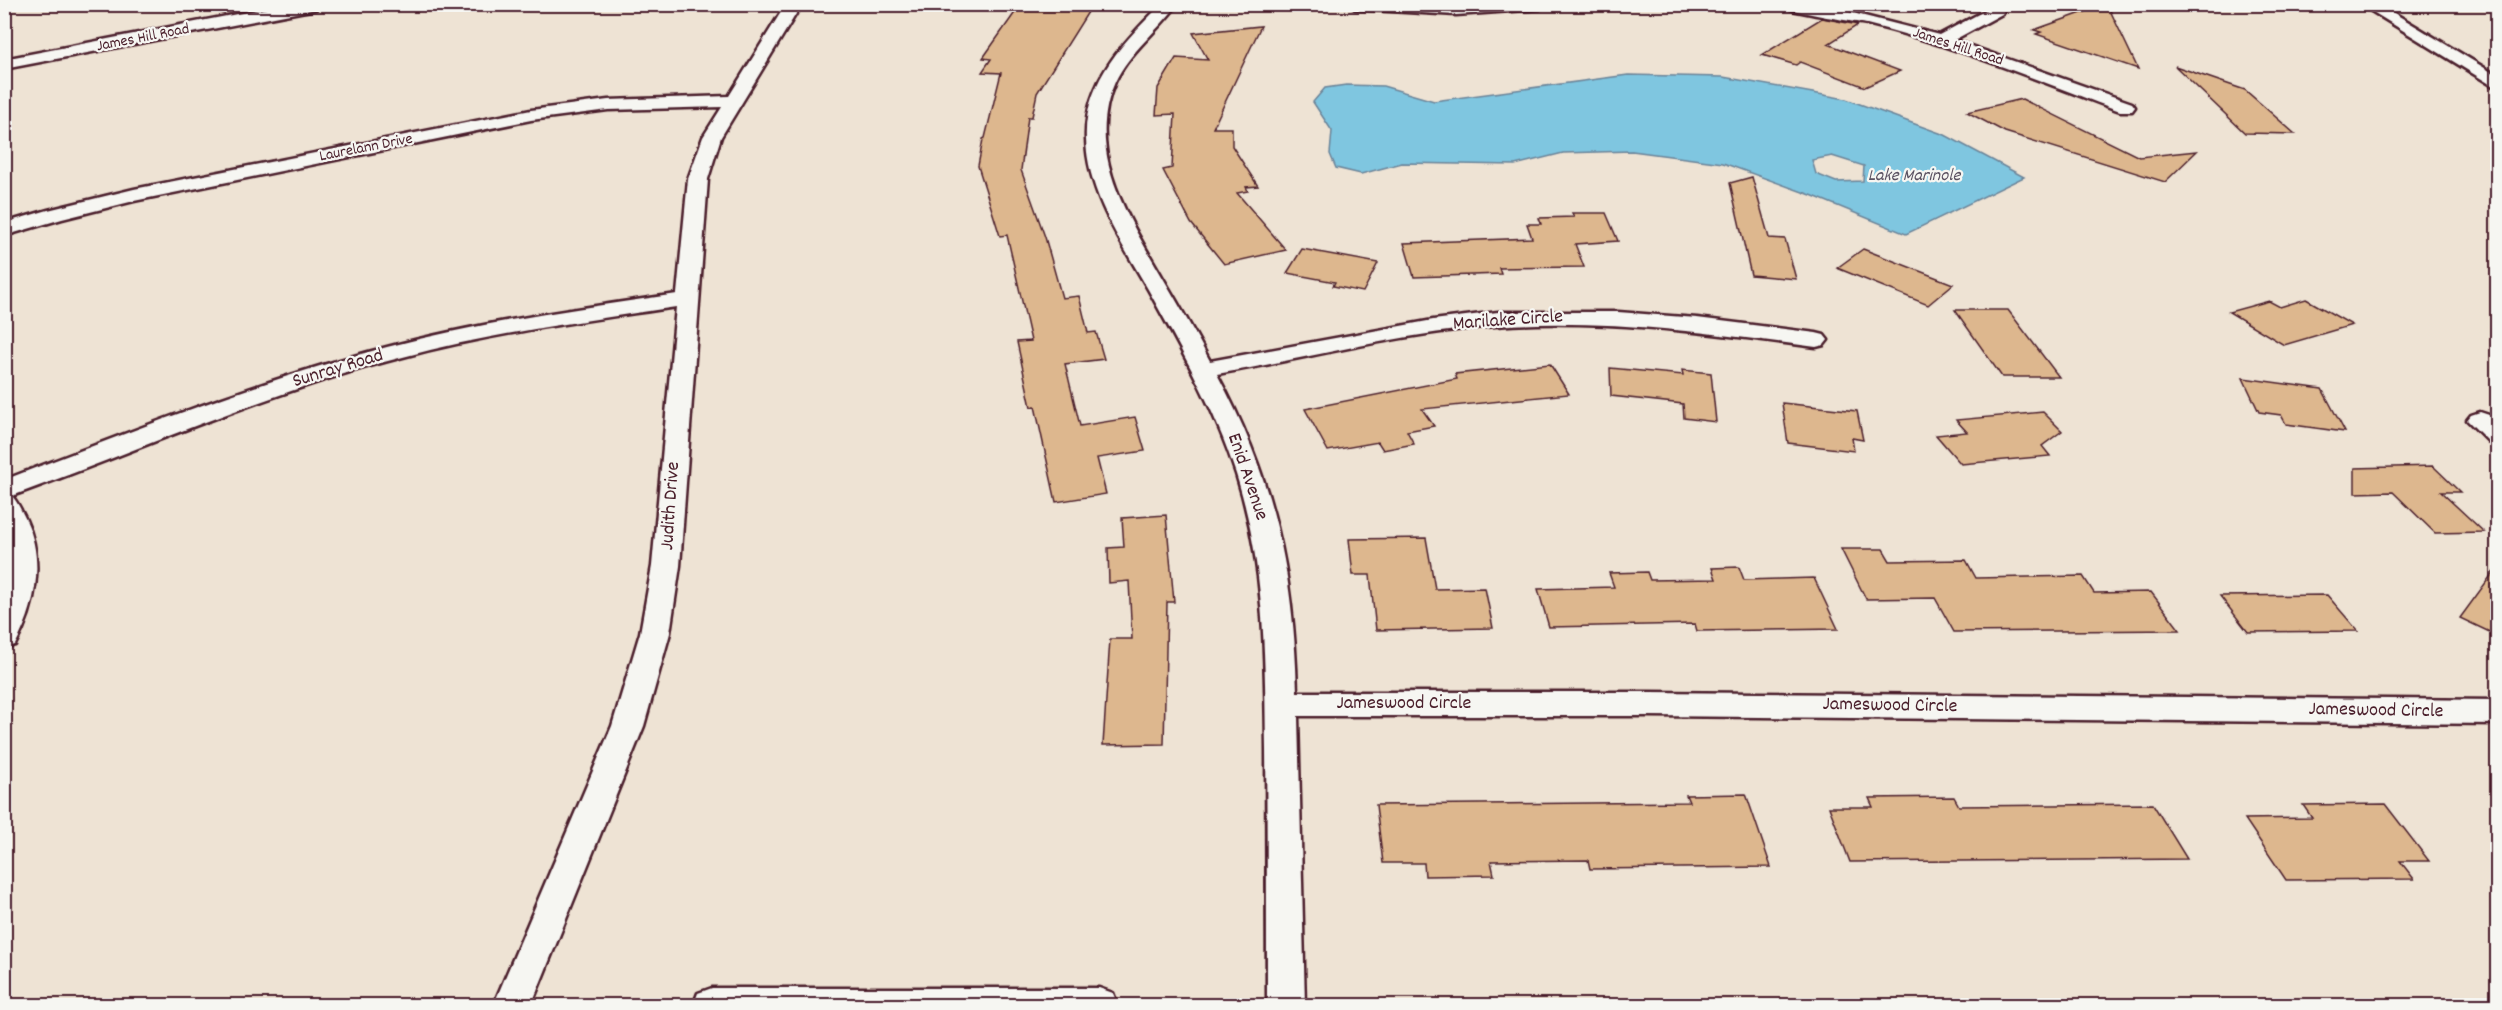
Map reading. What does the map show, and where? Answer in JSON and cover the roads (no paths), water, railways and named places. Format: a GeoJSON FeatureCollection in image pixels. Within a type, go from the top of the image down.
{"type":"FeatureCollection","features":[{"type":"Feature","properties":{"kind":"street","name":"James Hill Road"},"geometry":{"type":"LineString","coordinates":[[4,64],[316,4]]}},
{"type":"Feature","properties":{"kind":"street","name":"Judith Drive"},"geometry":{"type":"LineString","coordinates":[[512,1005],[628,726],[656,633],[666,566],[698,179],[712,137],[794,4]]}},
{"type":"Feature","properties":{"kind":"street","name":"Enid Avenue"},"geometry":{"type":"LineString","coordinates":[[1171,4],[1130,45],[1113,68],[1101,93],[1096,112],[1095,140],[1101,175],[1120,217],[1236,438],[1261,512],[1272,571],[1280,638],[1287,1005]]}},
{"type":"Feature","properties":{"kind":"street"},"geometry":{"type":"LineString","coordinates":[[1355,4],[1456,10],[1540,4]]}},
{"type":"Feature","properties":{"kind":"street","name":"James Hill Road"},"geometry":{"type":"LineString","coordinates":[[1785,4],[1844,15],[1941,40],[2126,107]]}},
{"type":"Feature","properties":{"kind":"street"},"geometry":{"type":"LineString","coordinates":[[1941,40],[1996,10],[2000,4]]}},
{"type":"Feature","properties":{"kind":"street"},"geometry":{"type":"LineString","coordinates":[[2367,4],[2498,84]]}},
{"type":"Feature","properties":{"kind":"street","name":"Laurelann Drive"},"geometry":{"type":"LineString","coordinates":[[4,230],[63,212],[134,195],[531,116],[608,105],[733,101]]}},
{"type":"Feature","properties":{"kind":"street","name":"Sunray Road"},"geometry":{"type":"LineString","coordinates":[[4,490],[238,400],[395,352],[541,320],[687,299]]}},
{"type":"Feature","properties":{"kind":"street","name":"Marilake Circle"},"geometry":{"type":"LineString","coordinates":[[1202,370],[1440,326],[1497,319],[1556,316],[1683,324],[1816,340]]}},
{"type":"Feature","properties":{"kind":"street"},"geometry":{"type":"LineString","coordinates":[[4,503],[22,543],[22,574],[11,623],[4,637]]}},
{"type":"Feature","properties":{"kind":"street","name":"Jameswood Circle"},"geometry":{"type":"LineString","coordinates":[[1282,704],[1673,704],[2498,712]]}},
{"type":"Feature","properties":{"kind":"street"},"geometry":{"type":"LineString","coordinates":[[711,1005],[1099,1005]]}},
{"type":"Feature","properties":{"kind":"water","name":"Lake Marinole"},"geometry":{"type":"Polygon","coordinates":[[[1628,75],[1723,77],[1846,99],[1945,135],[2024,177],[1906,234],[1811,195],[1723,163],[1632,151],[1563,153],[1515,165],[1402,163],[1361,174],[1336,168],[1330,154],[1332,131],[1313,102],[1325,88],[1346,85],[1383,86],[1434,101],[1628,75]],[[1832,156],[1812,160],[1816,174],[1836,182],[1863,181],[1864,166],[1832,156]]]}}]}
